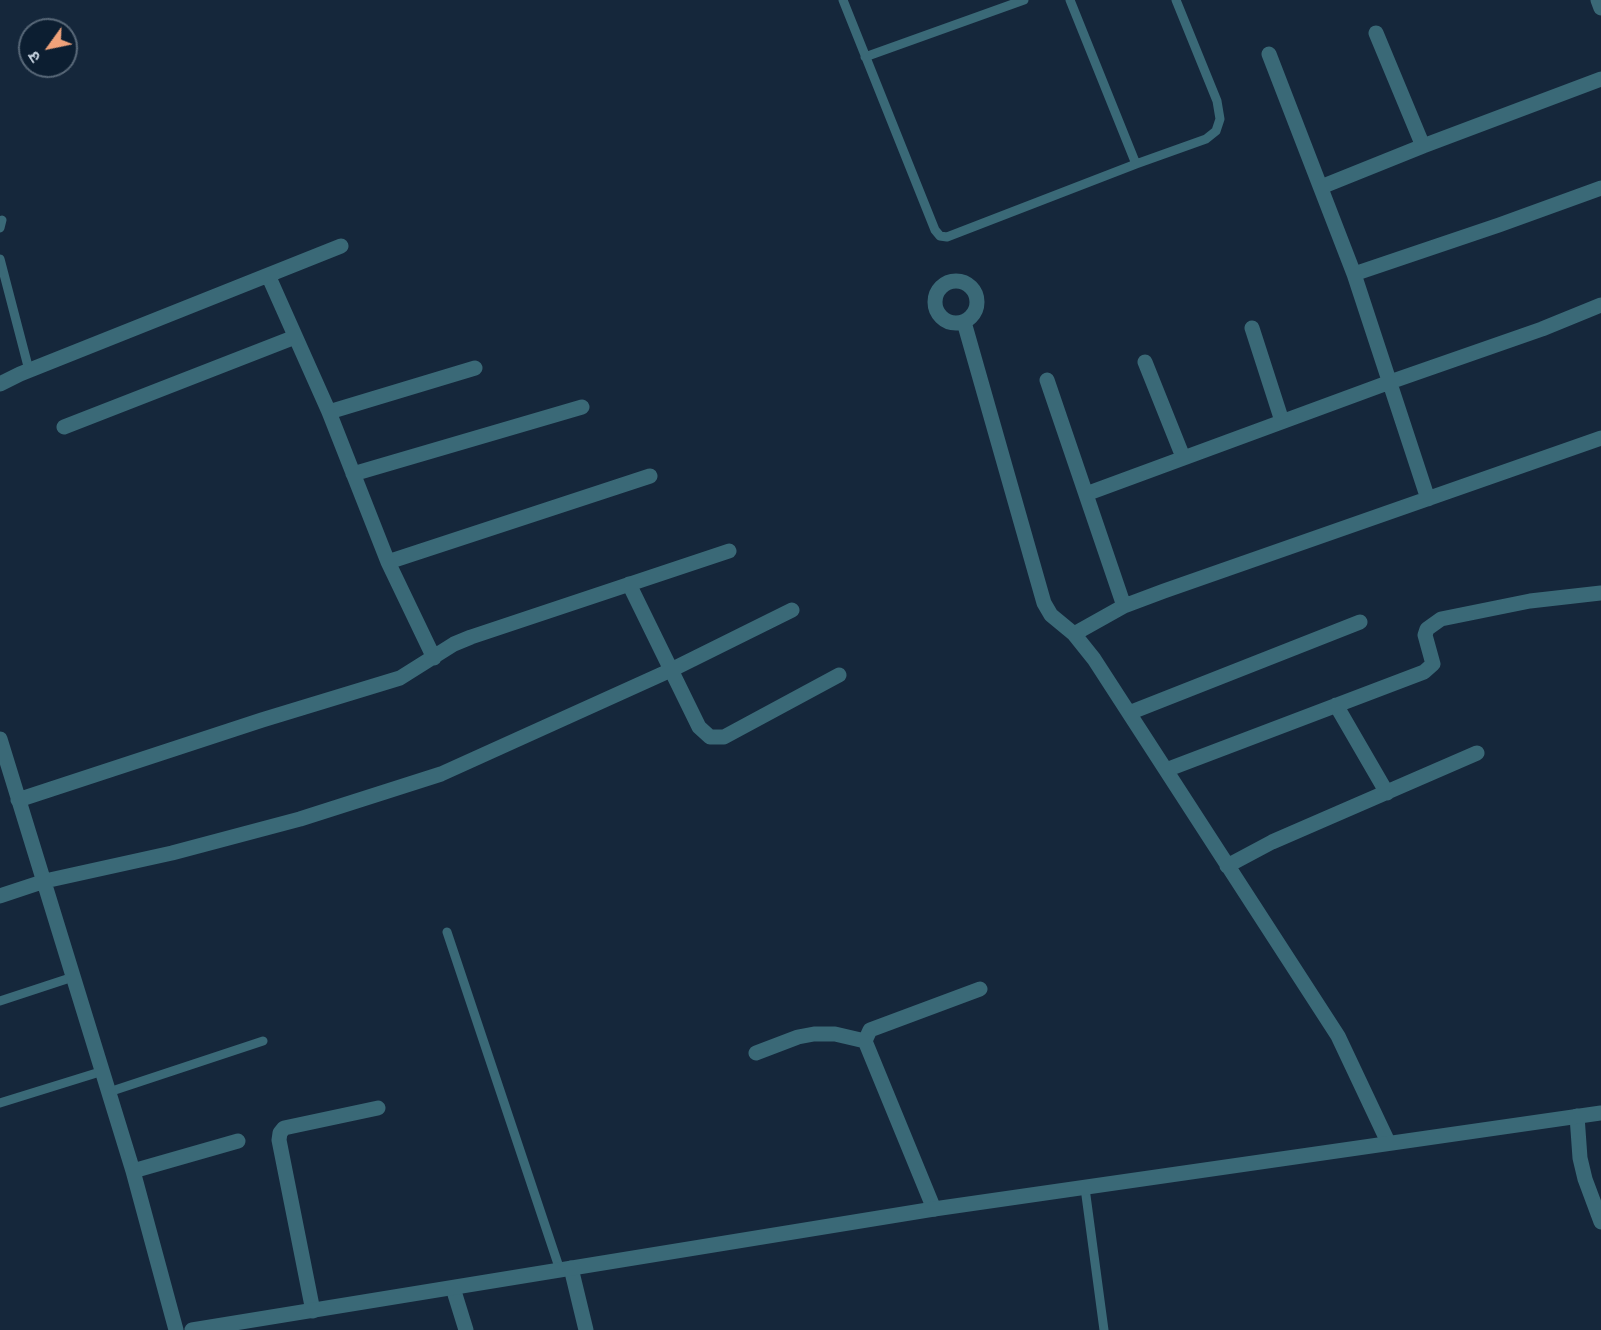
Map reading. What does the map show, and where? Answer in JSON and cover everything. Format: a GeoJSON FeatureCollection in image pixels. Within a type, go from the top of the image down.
{"type":"FeatureCollection","features":[{"type":"Feature","properties":{"kind":"street"},"geometry":{"type":"LineString","coordinates":[[1598,0],[1601,8]]}},
{"type":"Feature","properties":{"kind":"street"},"geometry":{"type":"LineString","coordinates":[[1376,33],[1423,146]]}},
{"type":"Feature","properties":{"kind":"street"},"geometry":{"type":"LineString","coordinates":[[1269,54],[1354,274],[1428,499]]}},
{"type":"Feature","properties":{"kind":"street"},"geometry":{"type":"LineString","coordinates":[[1321,187],[1601,79]]}},
{"type":"Feature","properties":{"kind":"street"},"geometry":{"type":"LineString","coordinates":[[1354,274],[1601,188]]}},
{"type":"Feature","properties":{"kind":"street"},"geometry":{"type":"LineString","coordinates":[[0,384],[29,370],[341,246]]}},
{"type":"Feature","properties":{"kind":"street"},"geometry":{"type":"LineString","coordinates":[[268,275],[329,412],[388,562],[434,658]]}},
{"type":"Feature","properties":{"kind":"street"},"geometry":{"type":"LineString","coordinates":[[1086,494],[1281,421],[1542,329],[1601,305]]}},
{"type":"Feature","properties":{"kind":"street"},"geometry":{"type":"LineString","coordinates":[[964,322],[1044,603],[1051,615],[1074,634],[1094,659],[1338,1036],[1388,1142]]}},
{"type":"Feature","properties":{"kind":"street"},"geometry":{"type":"LineString","coordinates":[[1252,328],[1281,421]]}},
{"type":"Feature","properties":{"kind":"street"},"geometry":{"type":"LineString","coordinates":[[64,428],[295,337]]}},
{"type":"Feature","properties":{"kind":"street"},"geometry":{"type":"LineString","coordinates":[[1145,362],[1183,457]]}},
{"type":"Feature","properties":{"kind":"street"},"geometry":{"type":"LineString","coordinates":[[329,412],[475,368]]}},
{"type":"Feature","properties":{"kind":"street"},"geometry":{"type":"LineString","coordinates":[[1047,380],[1124,606]]}},
{"type":"Feature","properties":{"kind":"street"},"geometry":{"type":"LineString","coordinates":[[353,474],[582,406]]}},
{"type":"Feature","properties":{"kind":"street"},"geometry":{"type":"LineString","coordinates":[[1074,634],[1124,606],[1601,438]]}},
{"type":"Feature","properties":{"kind":"street"},"geometry":{"type":"LineString","coordinates":[[388,562],[650,476]]}},
{"type":"Feature","properties":{"kind":"street"},"geometry":{"type":"LineString","coordinates":[[18,800],[262,720],[400,678],[471,637],[729,551]]}},
{"type":"Feature","properties":{"kind":"street"},"geometry":{"type":"LineString","coordinates":[[629,584],[699,727],[710,737],[724,737],[839,675]]}},
{"type":"Feature","properties":{"kind":"street"},"geometry":{"type":"LineString","coordinates":[[1166,770],[1430,668],[1433,664],[1425,635],[1427,629],[1441,619],[1530,601],[1601,593]]}},
{"type":"Feature","properties":{"kind":"street"},"geometry":{"type":"LineString","coordinates":[[0,896],[45,881],[215,842],[402,788],[468,764],[671,670],[792,610]]}},
{"type":"Feature","properties":{"kind":"street"},"geometry":{"type":"LineString","coordinates":[[1129,713],[1360,622]]}},
{"type":"Feature","properties":{"kind":"street"},"geometry":{"type":"LineString","coordinates":[[1336,705],[1387,793]]}},
{"type":"Feature","properties":{"kind":"street"},"geometry":{"type":"LineString","coordinates":[[0,739],[110,1092],[176,1330]]}},
{"type":"Feature","properties":{"kind":"street"},"geometry":{"type":"LineString","coordinates":[[1227,866],[1272,842],[1477,753]]}},
{"type":"Feature","properties":{"kind":"street"},"geometry":{"type":"LineString","coordinates":[[934,1209],[865,1041],[870,1030],[980,989]]}},
{"type":"Feature","properties":{"kind":"street"},"geometry":{"type":"LineString","coordinates":[[756,1053],[798,1037],[814,1034],[835,1034],[865,1041]]}},
{"type":"Feature","properties":{"kind":"street"},"geometry":{"type":"LineString","coordinates":[[313,1311],[279,1140],[280,1132],[284,1128],[378,1108]]}},
{"type":"Feature","properties":{"kind":"street"},"geometry":{"type":"LineString","coordinates":[[192,1330],[934,1209],[1601,1113]]}},
{"type":"Feature","properties":{"kind":"street"},"geometry":{"type":"LineString","coordinates":[[1577,1116],[1584,1179],[1601,1222]]}},
{"type":"Feature","properties":{"kind":"street"},"geometry":{"type":"LineString","coordinates":[[133,1171],[238,1141]]}},
{"type":"Feature","properties":{"kind":"street"},"geometry":{"type":"LineString","coordinates":[[565,1269],[586,1330]]}},
{"type":"Feature","properties":{"kind":"street"},"geometry":{"type":"LineString","coordinates":[[453,1288],[466,1330]]}},
{"type":"Feature","properties":{"kind":"lane"},"geometry":{"type":"LineString","coordinates":[[843,0],[935,230],[940,236],[954,236],[1136,164],[1206,139],[1216,131],[1220,119],[1217,101],[1176,0]]}},
{"type":"Feature","properties":{"kind":"lane"},"geometry":{"type":"LineString","coordinates":[[866,57],[1024,0]]}},
{"type":"Feature","properties":{"kind":"lane"},"geometry":{"type":"LineString","coordinates":[[1070,0],[1136,164]]}},
{"type":"Feature","properties":{"kind":"lane"},"geometry":{"type":"LineString","coordinates":[[0,258],[29,370]]}},
{"type":"Feature","properties":{"kind":"lane"},"geometry":{"type":"LineString","coordinates":[[447,932],[565,1269]]}},
{"type":"Feature","properties":{"kind":"lane"},"geometry":{"type":"LineString","coordinates":[[0,1001],[73,977]]}},
{"type":"Feature","properties":{"kind":"lane"},"geometry":{"type":"LineString","coordinates":[[110,1092],[263,1041]]}},
{"type":"Feature","properties":{"kind":"lane"},"geometry":{"type":"LineString","coordinates":[[0,1103],[103,1071]]}},
{"type":"Feature","properties":{"kind":"lane"},"geometry":{"type":"LineString","coordinates":[[1085,1188],[1104,1330]]}}]}
